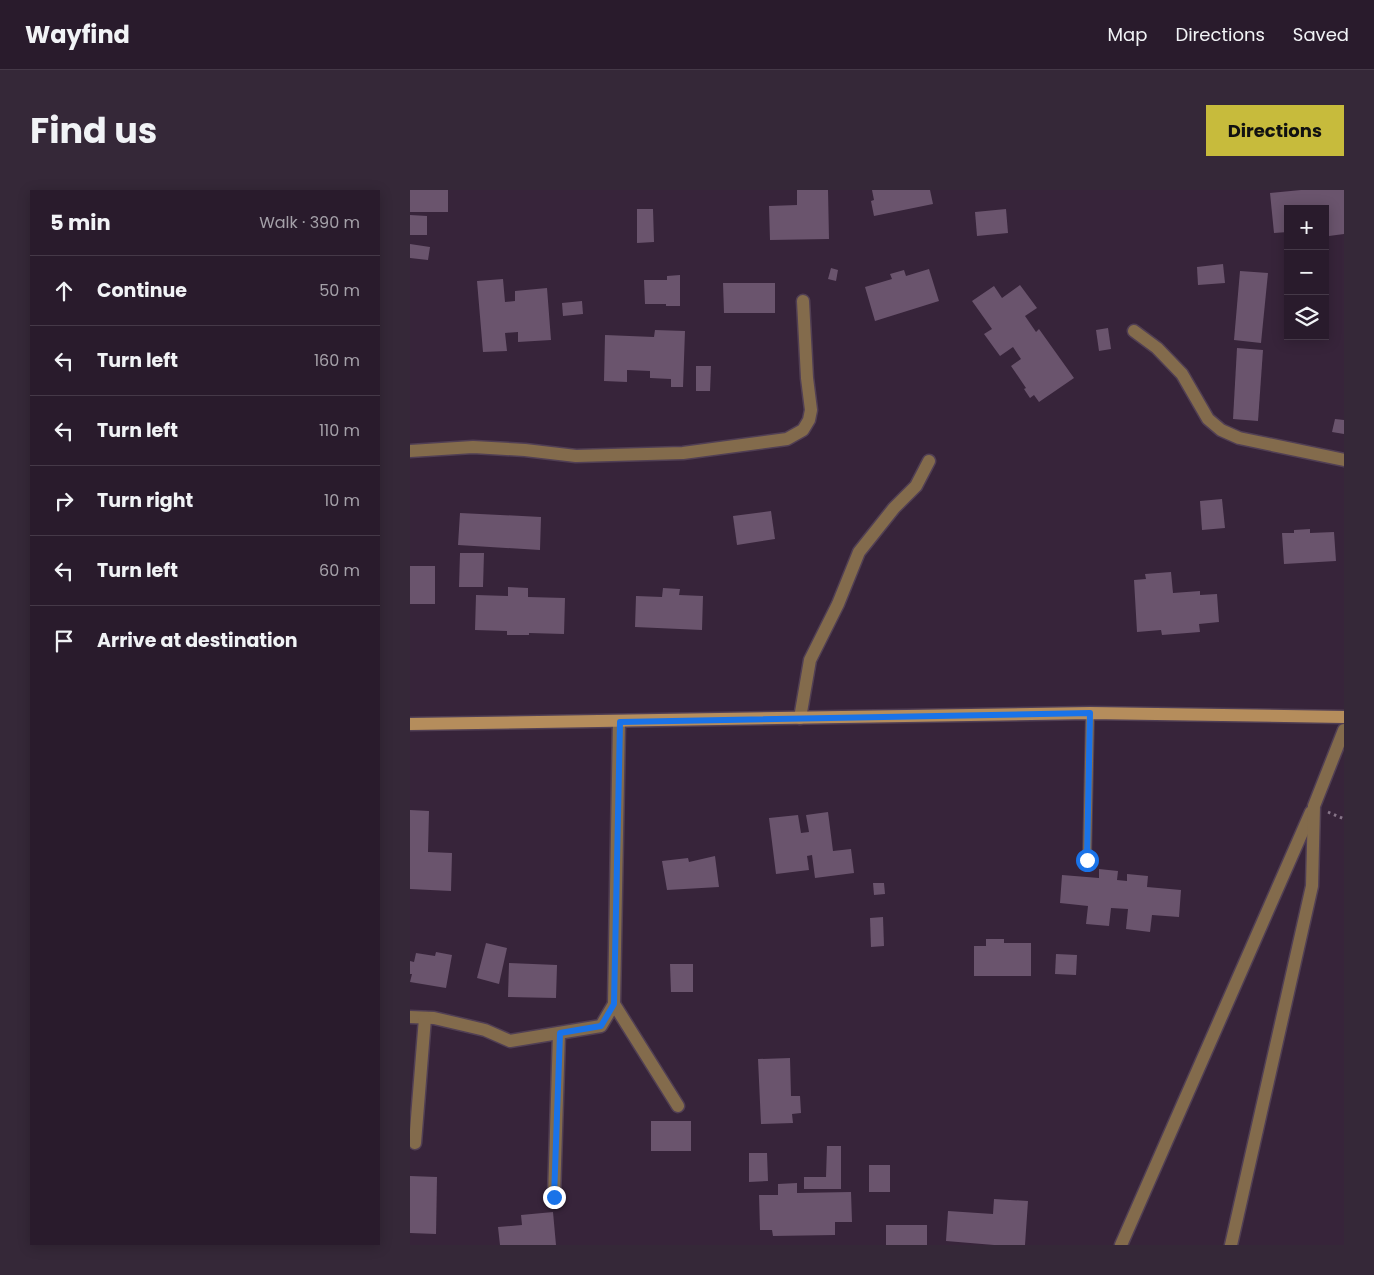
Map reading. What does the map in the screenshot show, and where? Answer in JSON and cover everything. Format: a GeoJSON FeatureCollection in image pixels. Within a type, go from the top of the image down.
{"type":"FeatureCollection","features":[{"type":"Feature","properties":{"kind":"street"},"geometry":{"type":"LineString","coordinates":[[410,451],[473,447],[525,450],[576,456],[683,453],[787,439],[803,430],[809,420],[811,410],[807,378],[803,301]]}},
{"type":"Feature","properties":{"kind":"street"},"geometry":{"type":"LineString","coordinates":[[1134,331],[1157,348],[1182,374],[1208,419],[1221,430],[1239,438],[1344,460]]}},
{"type":"Feature","properties":{"kind":"street"},"geometry":{"type":"LineString","coordinates":[[800,718],[810,660],[838,604],[859,552],[894,508],[916,486],[929,461]]}},
{"type":"Feature","properties":{"kind":"street"},"geometry":{"type":"LineString","coordinates":[[410,724],[1090,713],[1344,717]]}},
{"type":"Feature","properties":{"kind":"street"},"geometry":{"type":"LineString","coordinates":[[410,1017],[434,1018],[485,1030],[510,1041],[601,1026],[614,1004],[620,722]]}},
{"type":"Feature","properties":{"kind":"street"},"geometry":{"type":"LineString","coordinates":[[1121,1245],[1314,806],[1344,730]]}},
{"type":"Feature","properties":{"kind":"street"},"geometry":{"type":"LineString","coordinates":[[1231,1245],[1312,886],[1314,806]]}},
{"type":"Feature","properties":{"kind":"street"},"geometry":{"type":"LineString","coordinates":[[614,1004],[678,1106]]}},
{"type":"Feature","properties":{"kind":"street"},"geometry":{"type":"LineString","coordinates":[[415,1143],[425,1018]]}},
{"type":"Feature","properties":{"kind":"street"},"geometry":{"type":"LineString","coordinates":[[554,1197],[560,1033]]}},
{"type":"Feature","properties":{"kind":"lane"},"geometry":{"type":"LineString","coordinates":[[1087,860],[1090,713]]}},
{"type":"Feature","properties":{"kind":"building"},"geometry":{"type":"Polygon","coordinates":[[[410,190],[448,190],[448,212],[410,212],[410,190]]]}},
{"type":"Feature","properties":{"kind":"building"},"geometry":{"type":"Polygon","coordinates":[[[797,190],[828,190],[829,239],[770,240],[769,206],[797,205],[797,190]]]}},
{"type":"Feature","properties":{"kind":"building"},"geometry":{"type":"Polygon","coordinates":[[[872,190],[930,190],[933,204],[874,216],[871,201],[874,200],[872,190]]]}},
{"type":"Feature","properties":{"kind":"building"},"geometry":{"type":"Polygon","coordinates":[[[1301,190],[1344,190],[1344,234],[1329,236],[1329,205],[1284,205],[1284,232],[1274,233],[1270,193],[1301,190]]]}},
{"type":"Feature","properties":{"kind":"building"},"geometry":{"type":"Polygon","coordinates":[[[637,209],[653,209],[654,242],[637,243],[637,209]]]}},
{"type":"Feature","properties":{"kind":"building"},"geometry":{"type":"Polygon","coordinates":[[[1006,209],[1008,233],[977,236],[975,212],[1006,209]]]}},
{"type":"Feature","properties":{"kind":"building"},"geometry":{"type":"Polygon","coordinates":[[[410,215],[427,216],[427,235],[410,235],[410,215]]]}},
{"type":"Feature","properties":{"kind":"building"},"geometry":{"type":"Polygon","coordinates":[[[410,244],[430,247],[428,260],[410,258],[410,244]]]}},
{"type":"Feature","properties":{"kind":"building"},"geometry":{"type":"Polygon","coordinates":[[[1223,264],[1225,283],[1198,285],[1197,267],[1223,264]]]}},
{"type":"Feature","properties":{"kind":"building"},"geometry":{"type":"Polygon","coordinates":[[[831,268],[838,270],[836,281],[828,279],[831,268]]]}},
{"type":"Feature","properties":{"kind":"building"},"geometry":{"type":"Polygon","coordinates":[[[929,269],[939,301],[875,321],[865,287],[892,279],[890,274],[904,270],[906,276],[929,269]]]}},
{"type":"Feature","properties":{"kind":"building"},"geometry":{"type":"Polygon","coordinates":[[[1240,271],[1268,273],[1261,343],[1234,340],[1240,271]]]}},
{"type":"Feature","properties":{"kind":"building"},"geometry":{"type":"Polygon","coordinates":[[[680,275],[680,306],[645,304],[644,280],[667,280],[667,276],[680,275]]]}},
{"type":"Feature","properties":{"kind":"building"},"geometry":{"type":"Polygon","coordinates":[[[503,279],[505,302],[515,301],[515,291],[547,288],[551,340],[518,342],[518,332],[505,333],[507,351],[483,352],[477,281],[503,279]]]}},
{"type":"Feature","properties":{"kind":"building"},"geometry":{"type":"Polygon","coordinates":[[[723,283],[775,283],[775,313],[724,313],[723,283]]]}},
{"type":"Feature","properties":{"kind":"building"},"geometry":{"type":"Polygon","coordinates":[[[1020,285],[1037,308],[1025,316],[1036,332],[1039,329],[1074,378],[1039,402],[1034,395],[1030,398],[1024,389],[1026,388],[1011,366],[1021,359],[1013,347],[1000,356],[984,334],[992,329],[972,301],[994,286],[1002,298],[1020,285]]]}},
{"type":"Feature","properties":{"kind":"building"},"geometry":{"type":"Polygon","coordinates":[[[582,301],[583,314],[563,316],[562,303],[582,301]]]}},
{"type":"Feature","properties":{"kind":"building"},"geometry":{"type":"Polygon","coordinates":[[[1108,328],[1111,349],[1099,351],[1096,330],[1108,328]]]}},
{"type":"Feature","properties":{"kind":"building"},"geometry":{"type":"Polygon","coordinates":[[[655,330],[685,331],[683,387],[671,387],[671,379],[650,378],[650,371],[627,370],[627,382],[604,381],[605,335],[654,337],[655,330]]]}},
{"type":"Feature","properties":{"kind":"building"},"geometry":{"type":"Polygon","coordinates":[[[1237,348],[1263,350],[1258,421],[1233,419],[1237,348]]]}},
{"type":"Feature","properties":{"kind":"building"},"geometry":{"type":"Polygon","coordinates":[[[696,366],[711,366],[710,391],[696,391],[696,366]]]}},
{"type":"Feature","properties":{"kind":"building"},"geometry":{"type":"Polygon","coordinates":[[[1335,419],[1344,420],[1344,434],[1332,432],[1335,419]]]}},
{"type":"Feature","properties":{"kind":"building"},"geometry":{"type":"Polygon","coordinates":[[[1222,499],[1225,528],[1202,530],[1200,501],[1222,499]]]}},
{"type":"Feature","properties":{"kind":"building"},"geometry":{"type":"Polygon","coordinates":[[[771,511],[775,539],[737,545],[733,516],[771,511]]]}},
{"type":"Feature","properties":{"kind":"building"},"geometry":{"type":"Polygon","coordinates":[[[460,513],[541,517],[540,550],[458,545],[460,513]]]}},
{"type":"Feature","properties":{"kind":"building"},"geometry":{"type":"Polygon","coordinates":[[[1310,529],[1310,533],[1334,532],[1336,561],[1284,564],[1282,533],[1294,533],[1294,530],[1310,529]]]}},
{"type":"Feature","properties":{"kind":"building"},"geometry":{"type":"Polygon","coordinates":[[[460,553],[484,553],[483,587],[459,587],[460,553]]]}},
{"type":"Feature","properties":{"kind":"building"},"geometry":{"type":"Polygon","coordinates":[[[410,566],[435,566],[435,604],[410,604],[410,566]]]}},
{"type":"Feature","properties":{"kind":"building"},"geometry":{"type":"Polygon","coordinates":[[[1171,572],[1173,593],[1200,591],[1200,595],[1217,594],[1219,622],[1199,624],[1200,632],[1162,635],[1161,630],[1137,632],[1134,580],[1146,579],[1145,574],[1171,572]]]}},
{"type":"Feature","properties":{"kind":"building"},"geometry":{"type":"Polygon","coordinates":[[[508,587],[528,588],[528,597],[565,598],[564,634],[529,633],[529,635],[507,635],[507,631],[475,630],[476,595],[508,596],[508,587]]]}},
{"type":"Feature","properties":{"kind":"building"},"geometry":{"type":"Polygon","coordinates":[[[663,588],[680,589],[679,595],[703,596],[702,630],[635,627],[636,596],[662,597],[663,588]]]}},
{"type":"Feature","properties":{"kind":"building"},"geometry":{"type":"Polygon","coordinates":[[[410,810],[429,811],[428,852],[452,853],[451,891],[410,889],[410,810]]]}},
{"type":"Feature","properties":{"kind":"building"},"geometry":{"type":"Polygon","coordinates":[[[828,812],[833,851],[851,849],[854,873],[815,878],[812,855],[807,856],[809,870],[776,874],[769,818],[798,815],[801,833],[809,832],[806,815],[828,812]]]}},
{"type":"Feature","properties":{"kind":"building"},"geometry":{"type":"Polygon","coordinates":[[[715,856],[719,887],[667,890],[662,861],[688,858],[689,862],[715,856]]]}},
{"type":"Feature","properties":{"kind":"building"},"geometry":{"type":"Polygon","coordinates":[[[1099,869],[1118,871],[1117,880],[1127,881],[1127,874],[1148,876],[1147,887],[1181,890],[1179,917],[1152,915],[1150,932],[1126,929],[1128,909],[1111,908],[1109,926],[1086,924],[1088,906],[1060,903],[1062,875],[1099,878],[1099,869]]]}},
{"type":"Feature","properties":{"kind":"building"},"geometry":{"type":"Polygon","coordinates":[[[873,883],[884,883],[885,894],[874,895],[873,883]]]}},
{"type":"Feature","properties":{"kind":"building"},"geometry":{"type":"Polygon","coordinates":[[[883,917],[884,946],[871,947],[870,918],[883,917]]]}},
{"type":"Feature","properties":{"kind":"building"},"geometry":{"type":"Polygon","coordinates":[[[986,939],[1004,939],[1004,943],[1031,943],[1031,976],[974,976],[974,946],[986,946],[986,939]]]}},
{"type":"Feature","properties":{"kind":"building"},"geometry":{"type":"Polygon","coordinates":[[[486,943],[507,948],[499,984],[477,978],[486,943]]]}},
{"type":"Feature","properties":{"kind":"building"},"geometry":{"type":"Polygon","coordinates":[[[436,952],[452,955],[446,988],[410,982],[412,974],[410,974],[410,961],[414,962],[416,953],[435,956],[436,952]]]}},
{"type":"Feature","properties":{"kind":"building"},"geometry":{"type":"Polygon","coordinates":[[[1056,954],[1077,955],[1076,975],[1055,974],[1056,954]]]}},
{"type":"Feature","properties":{"kind":"building"},"geometry":{"type":"Polygon","coordinates":[[[509,963],[557,965],[556,998],[508,997],[509,963]]]}},
{"type":"Feature","properties":{"kind":"building"},"geometry":{"type":"Polygon","coordinates":[[[670,964],[693,964],[693,992],[671,992],[670,964]]]}},
{"type":"Feature","properties":{"kind":"building"},"geometry":{"type":"Polygon","coordinates":[[[790,1058],[791,1096],[800,1096],[801,1113],[792,1114],[793,1123],[761,1124],[758,1059],[790,1058]]]}},
{"type":"Feature","properties":{"kind":"building"},"geometry":{"type":"Polygon","coordinates":[[[651,1121],[691,1121],[691,1151],[651,1151],[651,1121]]]}},
{"type":"Feature","properties":{"kind":"building"},"geometry":{"type":"Polygon","coordinates":[[[827,1146],[841,1146],[841,1189],[804,1189],[804,1177],[826,1177],[827,1146]]]}},
{"type":"Feature","properties":{"kind":"building"},"geometry":{"type":"Polygon","coordinates":[[[749,1153],[767,1153],[768,1181],[749,1182],[749,1153]]]}},
{"type":"Feature","properties":{"kind":"building"},"geometry":{"type":"Polygon","coordinates":[[[869,1165],[890,1165],[890,1192],[869,1192],[869,1165]]]}},
{"type":"Feature","properties":{"kind":"building"},"geometry":{"type":"Polygon","coordinates":[[[410,1176],[437,1177],[436,1234],[410,1233],[410,1176]]]}},
{"type":"Feature","properties":{"kind":"building"},"geometry":{"type":"Polygon","coordinates":[[[797,1183],[797,1193],[851,1192],[852,1222],[835,1222],[835,1235],[773,1236],[772,1230],[760,1230],[759,1195],[778,1195],[778,1184],[797,1183]]]}},
{"type":"Feature","properties":{"kind":"building"},"geometry":{"type":"Polygon","coordinates":[[[994,1199],[1028,1201],[1025,1245],[994,1245],[946,1241],[948,1211],[993,1214],[994,1199]]]}},
{"type":"Feature","properties":{"kind":"building"},"geometry":{"type":"Polygon","coordinates":[[[553,1212],[556,1245],[500,1245],[498,1227],[522,1225],[521,1215],[553,1212]]]}},
{"type":"Feature","properties":{"kind":"building"},"geometry":{"type":"Polygon","coordinates":[[[886,1225],[927,1225],[927,1245],[886,1245],[886,1225]]]}},
{"type":"Feature","properties":{"kind":"route"},"geometry":{"type":"LineString","coordinates":[[554,1197],[560,1033],[601,1026],[614,1004],[620,722],[1090,713],[1087,860]]}}]}
